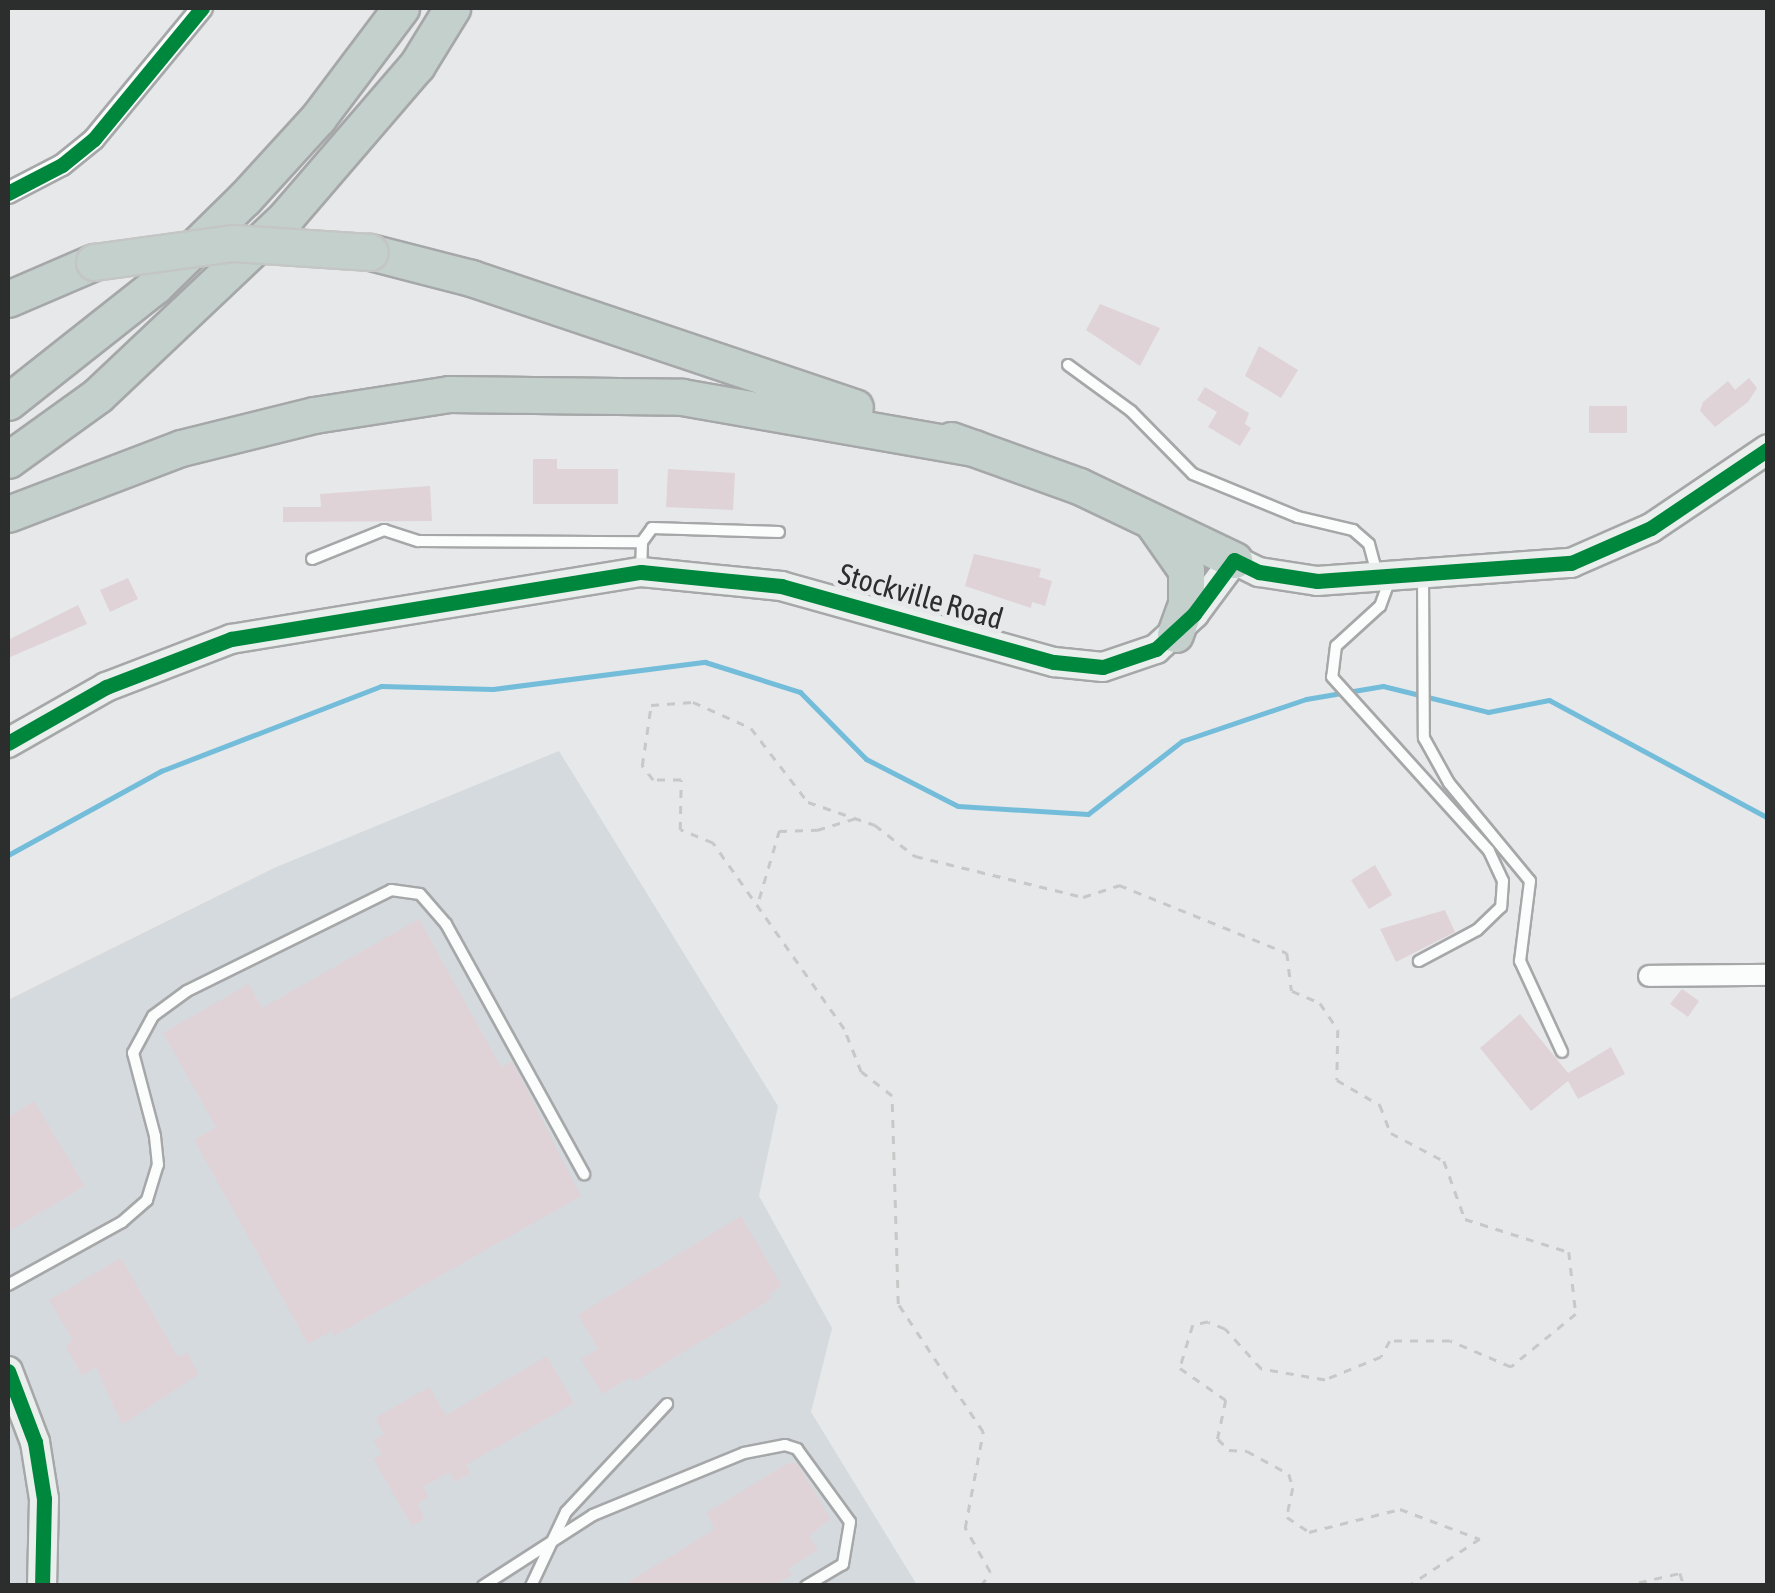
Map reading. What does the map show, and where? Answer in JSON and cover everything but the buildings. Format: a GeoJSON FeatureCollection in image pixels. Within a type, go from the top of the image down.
{"type":"FeatureCollection","features":[{"type":"Feature","properties":{"kind":"highway"},"geometry":{"type":"LineString","coordinates":[[8,402],[155,286],[245,198],[318,118],[400,8]]}},
{"type":"Feature","properties":{"kind":"highway"},"geometry":{"type":"LineString","coordinates":[[8,460],[98,395],[287,216],[416,65],[452,8]]}},
{"type":"Feature","properties":{"kind":"highway"},"geometry":{"type":"LineString","coordinates":[[8,299],[94,262],[234,242],[370,252],[471,278],[974,448],[1149,518],[1234,560]]}},
{"type":"Feature","properties":{"kind":"highway"},"geometry":{"type":"LineString","coordinates":[[8,514],[181,448],[314,416],[449,394],[682,397],[974,448]]}},
{"type":"Feature","properties":{"kind":"highway"},"geometry":{"type":"LineString","coordinates":[[1149,518],[1186,570],[1186,604],[1175,634]]}},
{"type":"Feature","properties":{"kind":"street"},"geometry":{"type":"LineString","coordinates":[[8,193],[62,165],[94,139],[202,8]]}},
{"type":"Feature","properties":{"kind":"street"},"geometry":{"type":"LineString","coordinates":[[1234,560],[1292,580],[1530,569],[1612,550],[1766,452]]}},
{"type":"Feature","properties":{"kind":"street","name":"Stockville Road"},"geometry":{"type":"LineString","coordinates":[[8,742],[106,687],[230,639],[641,572],[781,586],[1081,667],[1132,661],[1175,634],[1234,560]]}},
{"type":"Feature","properties":{"kind":"street"},"geometry":{"type":"LineString","coordinates":[[1649,976],[1768,975]]}},
{"type":"Feature","properties":{"kind":"street"},"geometry":{"type":"LineString","coordinates":[[8,1371],[35,1442],[41,1480],[42,1586]]}},
{"type":"Feature","properties":{"kind":"lane"},"geometry":{"type":"LineString","coordinates":[[1068,365],[1131,412],[1193,474],[1298,517],[1353,530],[1369,544],[1385,574],[1380,606],[1336,646],[1332,677],[1350,703],[1489,851],[1503,881],[1501,907],[1477,930],[1418,961]]}},
{"type":"Feature","properties":{"kind":"lane"},"geometry":{"type":"LineString","coordinates":[[641,572],[642,542],[652,528],[779,532]]}},
{"type":"Feature","properties":{"kind":"lane"},"geometry":{"type":"LineString","coordinates":[[312,559],[384,530],[418,541],[642,542]]}},
{"type":"Feature","properties":{"kind":"lane"},"geometry":{"type":"LineString","coordinates":[[1423,572],[1424,738],[1449,783],[1530,881],[1520,961],[1562,1052]]}},
{"type":"Feature","properties":{"kind":"lane"},"geometry":{"type":"LineString","coordinates":[[8,1285],[122,1222],[147,1200],[158,1165],[155,1136],[133,1053],[153,1016],[187,991],[391,890],[420,894],[446,924],[584,1174]]}},
{"type":"Feature","properties":{"kind":"lane"},"geometry":{"type":"LineString","coordinates":[[531,1586],[542,1552],[566,1512],[667,1404]]}},
{"type":"Feature","properties":{"kind":"lane"},"geometry":{"type":"LineString","coordinates":[[482,1586],[542,1552],[593,1515],[744,1453],[785,1446],[797,1449],[850,1522],[843,1564],[806,1586]]}},
{"type":"Feature","properties":{"kind":"path"},"geometry":{"type":"LineString","coordinates":[[980,1586],[990,1572],[965,1528],[983,1432],[898,1304],[892,1096],[861,1072],[844,1029],[758,900],[714,842],[680,830],[680,780],[653,780],[642,766],[651,705],[693,702],[750,728],[808,802],[855,818],[915,856],[1083,897],[1118,885],[1288,952],[1292,991],[1320,1002],[1338,1030],[1337,1080],[1380,1105],[1391,1133],[1444,1161],[1464,1219],[1569,1252],[1576,1314],[1511,1366],[1450,1341],[1390,1341],[1381,1357],[1325,1380],[1261,1369],[1225,1329],[1193,1325],[1180,1368],[1226,1400],[1218,1439],[1229,1450],[1246,1451],[1289,1474],[1287,1518],[1309,1532],[1400,1509],[1480,1539],[1408,1586]]}},
{"type":"Feature","properties":{"kind":"path"},"geometry":{"type":"LineString","coordinates":[[758,900],[780,831],[817,830],[855,818]]}},
{"type":"Feature","properties":{"kind":"path"},"geometry":{"type":"LineString","coordinates":[[1623,1586],[1680,1574],[1684,1586]]}},
{"type":"Feature","properties":{"kind":"shaded area"},"geometry":{"type":"Polygon","coordinates":[[[559,751],[778,1106],[759,1196],[832,1328],[811,1412],[917,1585],[8,1586],[8,1000],[274,868],[559,751]]]}},
{"type":"Feature","properties":{"kind":"waterway"},"geometry":{"type":"LineString","coordinates":[[8,855],[161,771],[381,686],[493,689],[705,662],[800,692],[866,759],[958,806],[1088,814],[1182,741],[1306,699],[1383,686],[1488,712],[1549,700],[1768,818]]}},
{"type":"Feature","properties":{"kind":"cycle path"},"geometry":{"type":"LineString","coordinates":[[8,193],[62,165],[94,139],[202,8]]}},
{"type":"Feature","properties":{"kind":"cycle path"},"geometry":{"type":"LineString","coordinates":[[8,743],[106,687],[231,639],[641,572],[781,586],[1054,662],[1103,667],[1156,649],[1194,614],[1234,560],[1259,572],[1317,581],[1571,563],[1651,528],[1768,449]]}},
{"type":"Feature","properties":{"kind":"cycle path"},"geometry":{"type":"LineString","coordinates":[[8,1371],[35,1442],[44,1499],[42,1586]]}}]}
